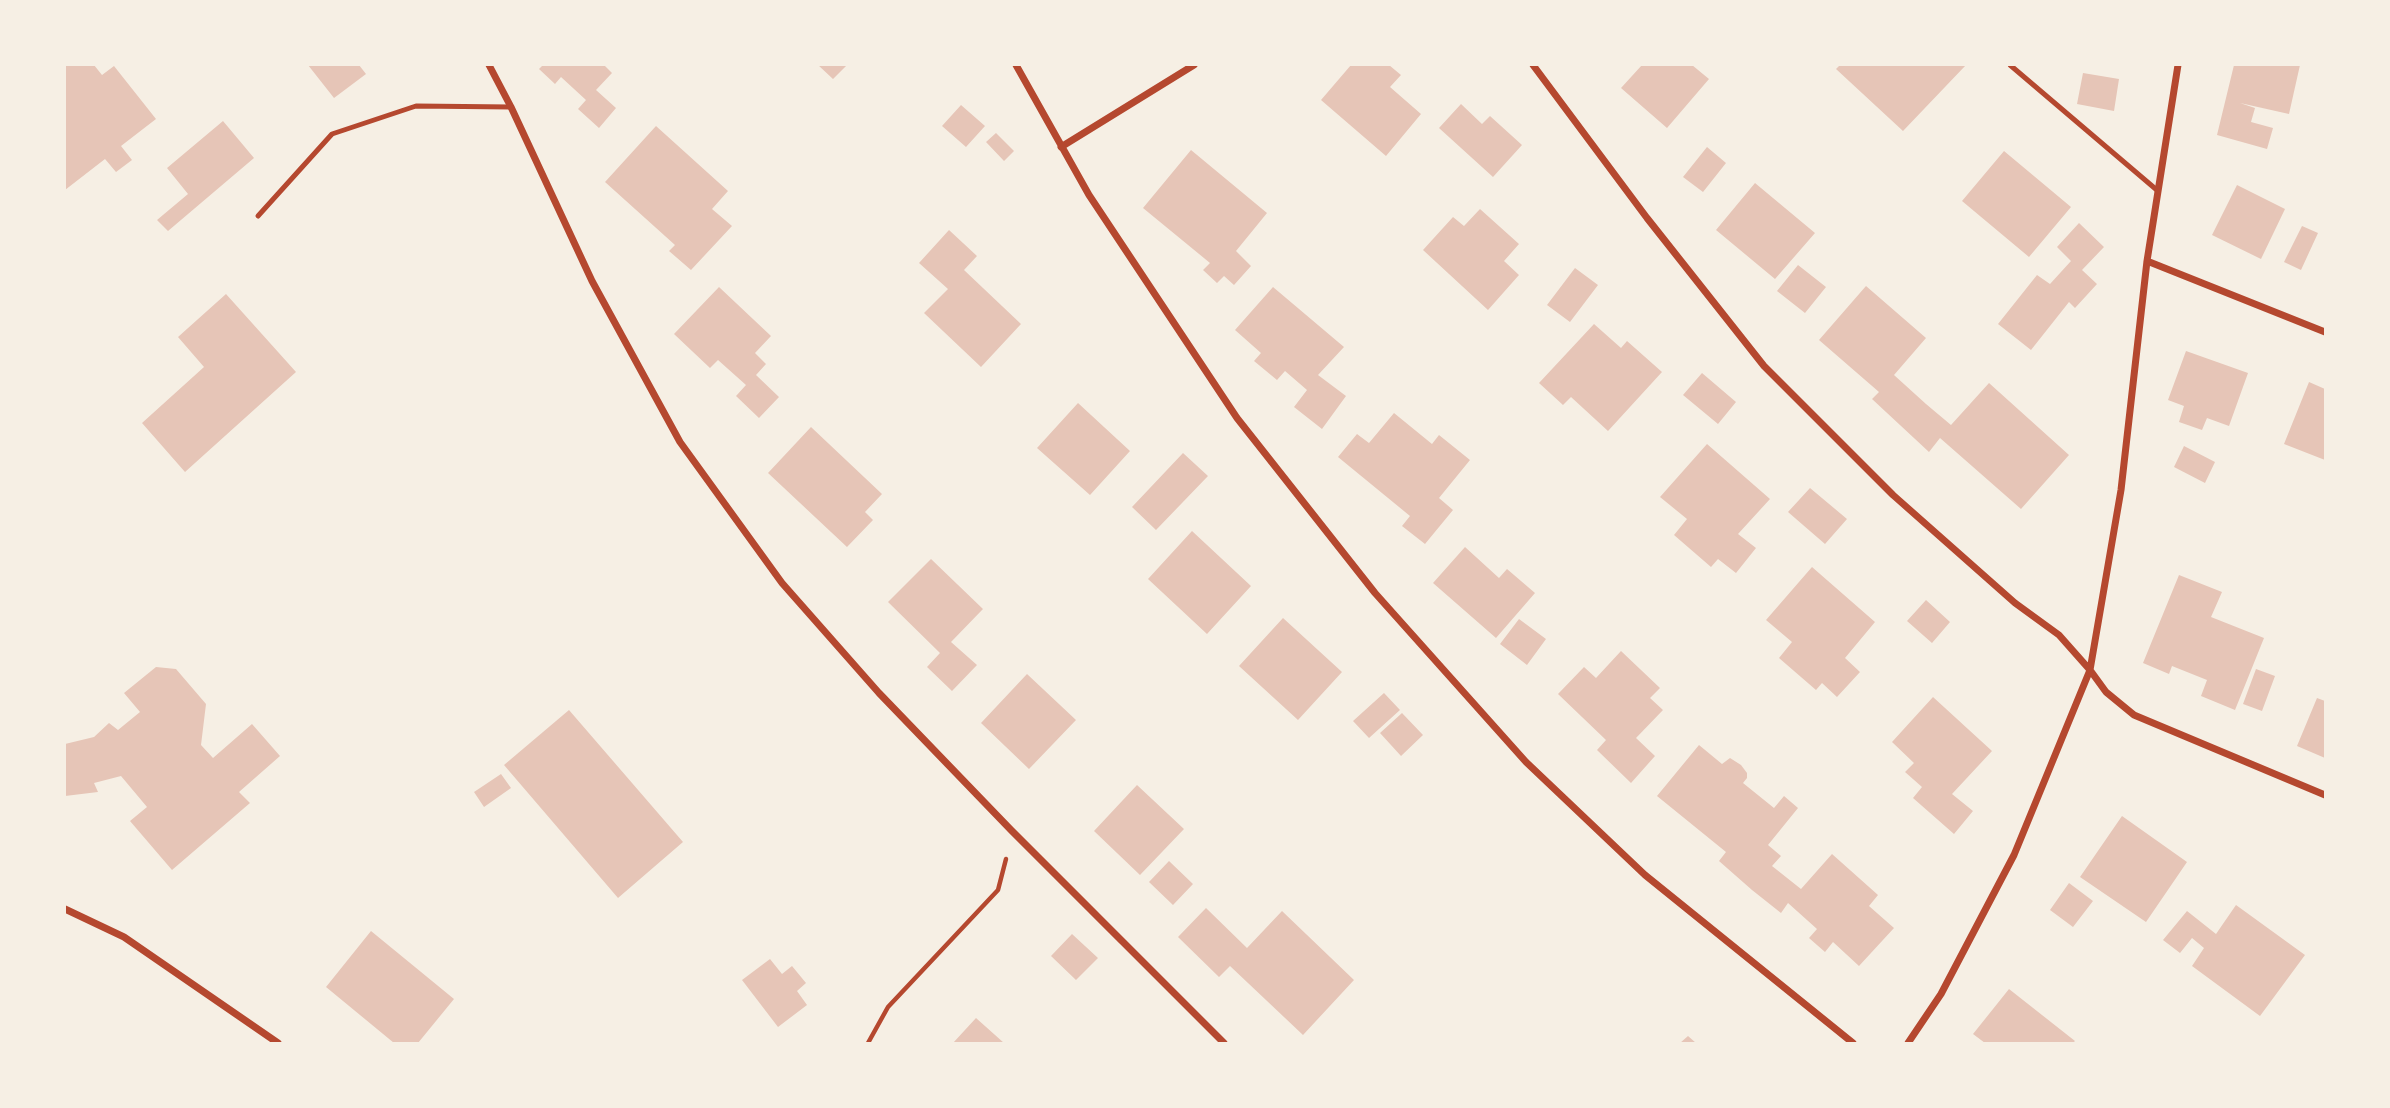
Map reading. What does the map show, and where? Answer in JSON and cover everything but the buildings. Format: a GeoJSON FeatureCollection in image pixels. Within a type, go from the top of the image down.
{"type":"FeatureCollection","features":[{"type":"Feature","properties":{"kind":"street"},"geometry":{"type":"LineString","coordinates":[[489,65],[512,107],[592,281],[680,442],[782,583],[879,693],[1011,830],[1224,1043]]}},
{"type":"Feature","properties":{"kind":"street"},"geometry":{"type":"LineString","coordinates":[[1016,65],[1089,195],[1237,418],[1375,593],[1526,762],[1645,875],[1853,1043]]}},
{"type":"Feature","properties":{"kind":"street"},"geometry":{"type":"LineString","coordinates":[[1061,147],[1194,65]]}},
{"type":"Feature","properties":{"kind":"street"},"geometry":{"type":"LineString","coordinates":[[1533,65],[1647,218],[1764,366],[1893,495],[2015,603],[2059,635],[2106,692],[2134,715],[2325,795]]}},
{"type":"Feature","properties":{"kind":"street"},"geometry":{"type":"LineString","coordinates":[[1908,1043],[1941,994],[2014,855],[2090,670],[2121,490],[2147,261],[2178,65]]}},
{"type":"Feature","properties":{"kind":"street"},"geometry":{"type":"LineString","coordinates":[[2147,261],[2325,332]]}},
{"type":"Feature","properties":{"kind":"street"},"geometry":{"type":"LineString","coordinates":[[65,909],[124,937],[278,1043]]}},
{"type":"Feature","properties":{"kind":"lane"},"geometry":{"type":"LineString","coordinates":[[2010,65],[2158,191]]}},
{"type":"Feature","properties":{"kind":"lane"},"geometry":{"type":"LineString","coordinates":[[258,216],[332,134],[415,106],[512,107]]}},
{"type":"Feature","properties":{"kind":"path"},"geometry":{"type":"LineString","coordinates":[[869,1043],[888,1007],[998,890],[1011,830]]}}]}
